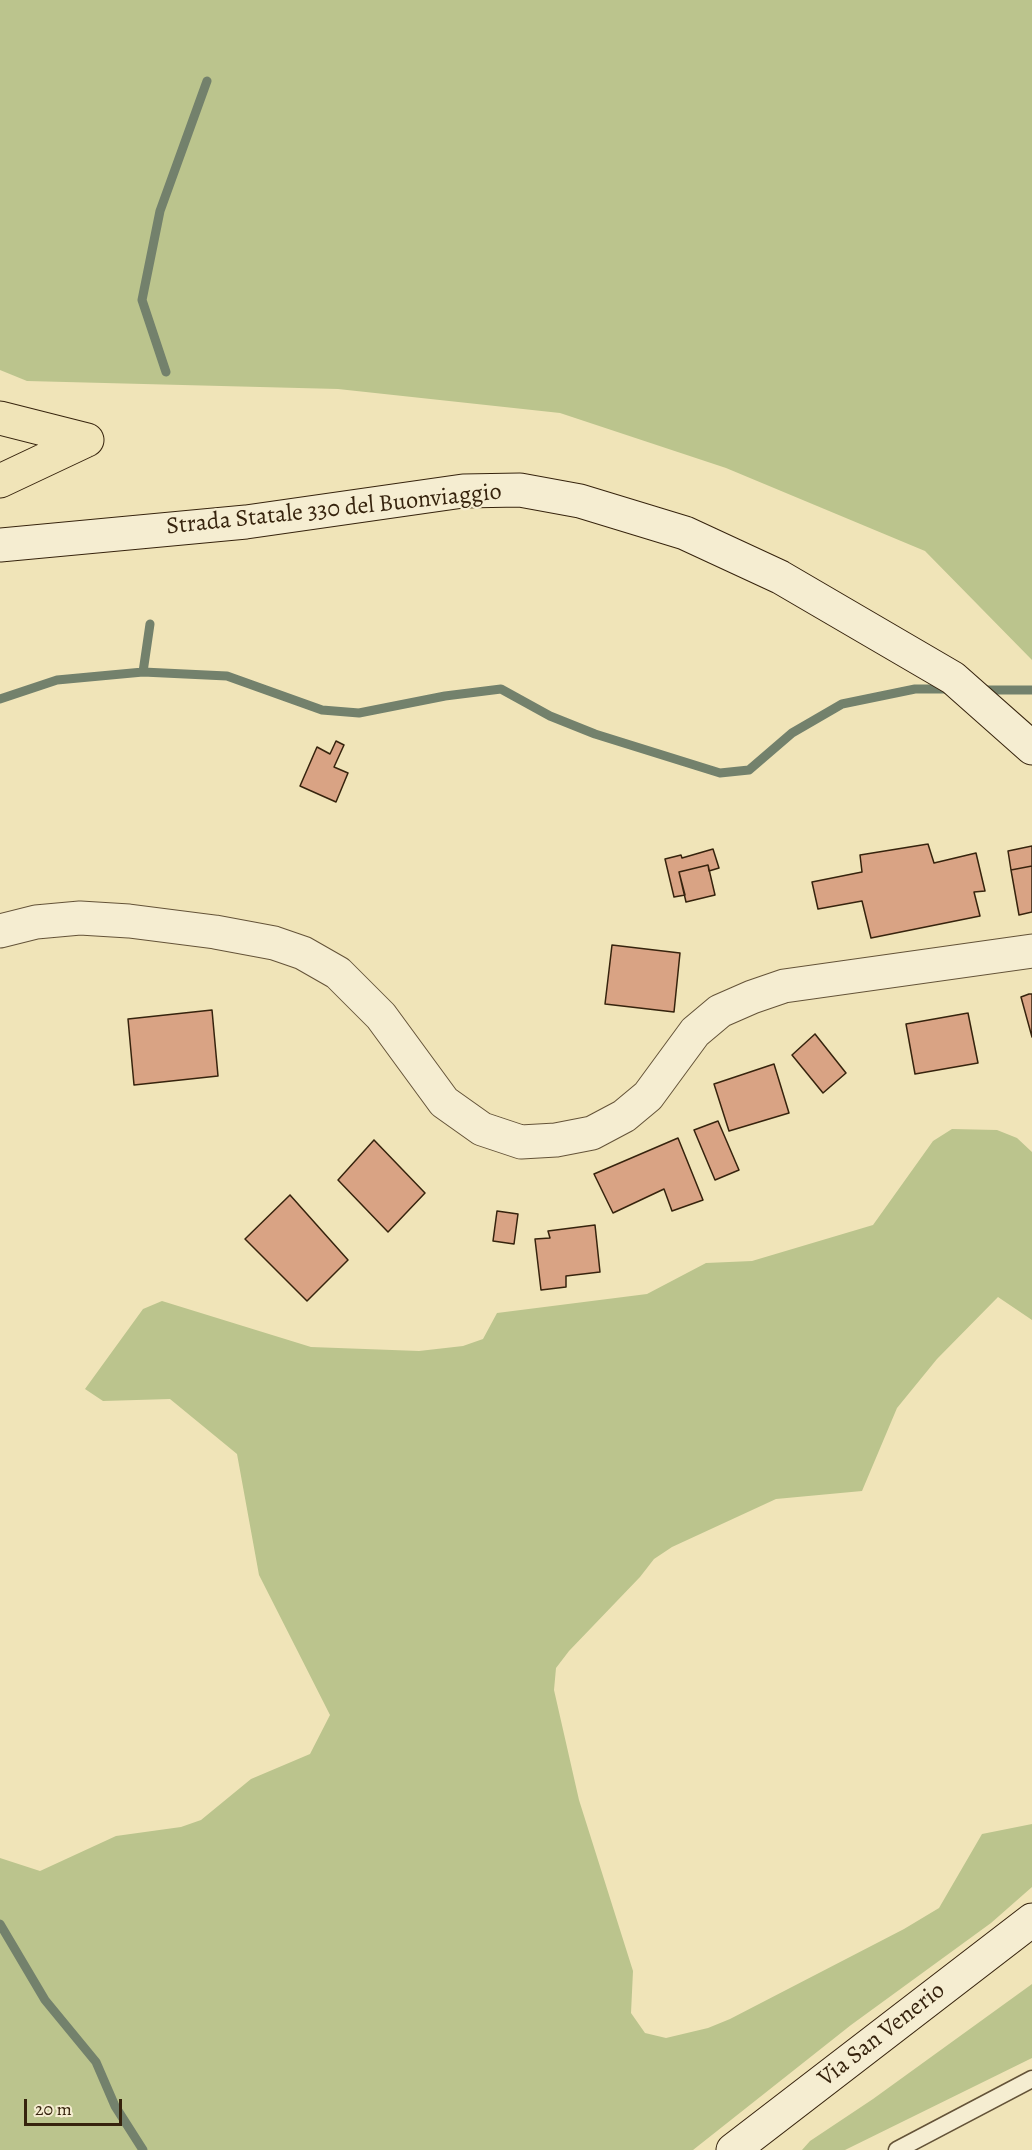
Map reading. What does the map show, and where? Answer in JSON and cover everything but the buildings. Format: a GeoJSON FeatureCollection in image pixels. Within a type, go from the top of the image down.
{"type":"FeatureCollection","features":[{"type":"Feature","properties":{"kind":"highway"},"geometry":{"type":"LineString","coordinates":[[0,418],[87,440]]}},
{"type":"Feature","properties":{"kind":"highway"},"geometry":{"type":"LineString","coordinates":[[0,434],[87,440]]}},
{"type":"Feature","properties":{"kind":"highway"},"geometry":{"type":"LineString","coordinates":[[0,481],[87,440]]}},
{"type":"Feature","properties":{"kind":"street","name":"Strada Statale 330 del Buonviaggio"},"geometry":{"type":"LineString","coordinates":[[0,545],[246,522],[463,491],[520,490],[579,501],[685,533],[780,578],[953,678],[1032,748]]}},
{"type":"Feature","properties":{"kind":"street"},"geometry":{"type":"LineString","coordinates":[[0,931],[36,922],[69,919],[129,921],[215,932],[274,943],[303,953],[338,973],[381,1016],[444,1102],[482,1129],[521,1142],[556,1140],[592,1133],[624,1116],[648,1096],[695,1032],[720,1011],[752,996],[784,986],[1032,951]]}},
{"type":"Feature","properties":{"kind":"street","name":"Via San Venerio"},"geometry":{"type":"LineString","coordinates":[[733,2150],[1032,1920]]}},
{"type":"Feature","properties":{"kind":"lane"},"geometry":{"type":"LineString","coordinates":[[897,2150],[1032,2079]]}},
{"type":"Feature","properties":{"kind":"green space"},"geometry":{"type":"Polygon","coordinates":[[[0,0],[1032,0],[1032,660],[925,551],[726,468],[560,413],[338,389],[27,381],[0,370],[0,0]]]}},
{"type":"Feature","properties":{"kind":"green space"},"geometry":{"type":"Polygon","coordinates":[[[952,1129],[997,1130],[1017,1138],[1032,1152],[1032,1320],[998,1297],[937,1359],[897,1408],[862,1491],[776,1499],[672,1547],[654,1559],[556,1668],[554,1690],[579,1800],[633,1971],[631,2013],[645,2033],[666,2038],[708,2028],[730,2019],[904,1929],[939,1908],[982,1834],[1032,1824],[1032,1887],[991,1923],[851,2025],[693,2150],[0,2150],[0,1858],[40,1871],[116,1836],[181,1827],[201,1820],[251,1779],[310,1754],[330,1715],[259,1575],[237,1454],[170,1399],[103,1401],[85,1389],[143,1309],[162,1301],[311,1347],[419,1351],[463,1346],[483,1339],[497,1313],[647,1294],[706,1263],[752,1261],[873,1225],[933,1141],[952,1129]]]}},
{"type":"Feature","properties":{"kind":"green space"},"geometry":{"type":"Polygon","coordinates":[[[1032,1984],[1032,2058],[845,2150],[802,2150],[810,2141],[873,2099],[1032,1984]]]}},
{"type":"Feature","properties":{"kind":"waterway"},"geometry":{"type":"LineString","coordinates":[[166,372],[142,300],[160,211],[207,81]]}},
{"type":"Feature","properties":{"kind":"waterway"},"geometry":{"type":"LineString","coordinates":[[143,672],[150,624]]}},
{"type":"Feature","properties":{"kind":"waterway"},"geometry":{"type":"LineString","coordinates":[[0,699],[57,680],[143,672],[227,676],[322,710],[359,713],[445,696],[501,689],[550,716],[595,734],[720,773],[749,770],[792,733],[842,704],[915,689],[952,689]]}},
{"type":"Feature","properties":{"kind":"waterway"},"geometry":{"type":"LineString","coordinates":[[980,690],[1032,690]]}},
{"type":"Feature","properties":{"kind":"waterway"},"geometry":{"type":"LineString","coordinates":[[0,1924],[45,2000],[96,2062],[115,2106],[143,2150]]}}]}
